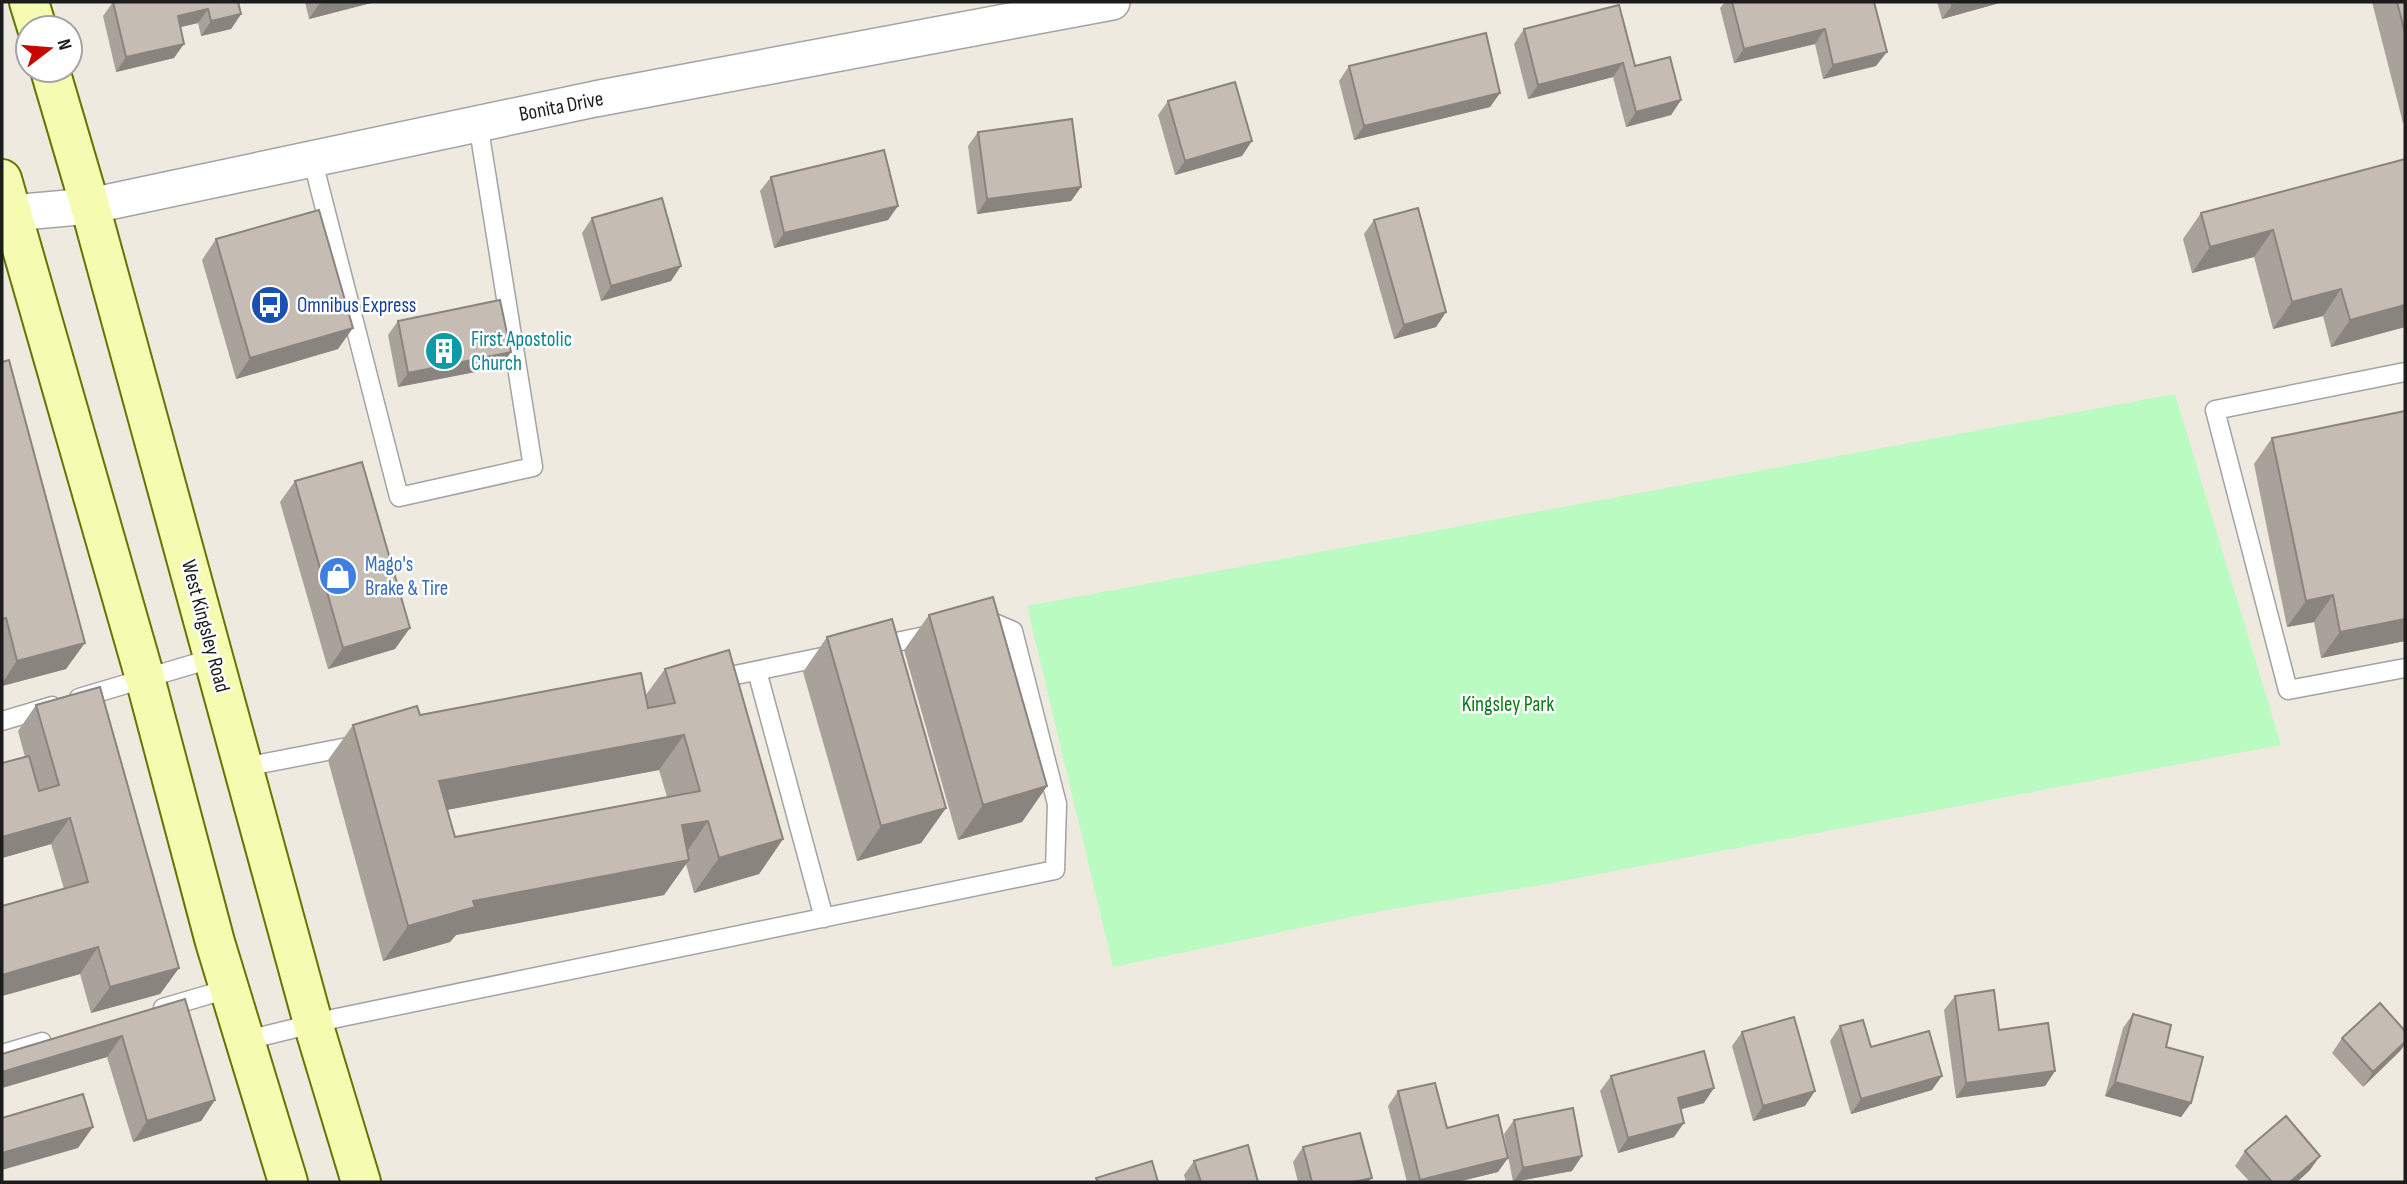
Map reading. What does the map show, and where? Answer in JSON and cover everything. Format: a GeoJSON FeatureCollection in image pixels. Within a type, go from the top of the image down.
{"type":"FeatureCollection","features":[{"type":"Feature","properties":{"kind":"main road","name":"West Kingsley Road"},"geometry":{"type":"LineString","coordinates":[[54,84],[90,206],[313,1023],[361,1182]]}},
{"type":"Feature","properties":{"kind":"main road"},"geometry":{"type":"LineString","coordinates":[[7,196],[145,678],[230,988],[288,1182]]}},
{"type":"Feature","properties":{"kind":"street","name":"Bonita Drive"},"geometry":{"type":"LineString","coordinates":[[7,196],[90,206],[478,123],[1112,2]]}},
{"type":"Feature","properties":{"kind":"lane"},"geometry":{"type":"LineString","coordinates":[[312,158],[399,497],[533,467],[478,123]]}},
{"type":"Feature","properties":{"kind":"lane"},"geometry":{"type":"LineString","coordinates":[[2405,372],[2215,410],[2288,690],[2405,668]]}},
{"type":"Feature","properties":{"kind":"lane"},"geometry":{"type":"LineString","coordinates":[[247,1040],[313,1023],[1055,870],[1057,804],[1013,631],[992,622],[702,681]]}},
{"type":"Feature","properties":{"kind":"lane"},"geometry":{"type":"LineString","coordinates":[[2,721],[214,658]]}},
{"type":"Feature","properties":{"kind":"lane"},"geometry":{"type":"LineString","coordinates":[[757,671],[824,918]]}},
{"type":"Feature","properties":{"kind":"lane"},"geometry":{"type":"LineString","coordinates":[[244,767],[373,742]]}},
{"type":"Feature","properties":{"kind":"lane"},"geometry":{"type":"LineString","coordinates":[[146,1013],[230,988]]}},
{"type":"Feature","properties":{"kind":"lane"},"geometry":{"type":"LineString","coordinates":[[2,1054],[54,1039]]}},
{"type":"Feature","properties":{"kind":"green space","name":"Kingsley Park"},"geometry":{"type":"Polygon","coordinates":[[[2175,394],[2281,745],[1541,885],[1386,910],[1113,967],[1027,606],[2175,394]]]}},
{"type":"Feature","properties":{"kind":"building"},"geometry":{"type":"Polygon","coordinates":[[[113,2],[238,2],[241,14],[211,21],[208,9],[178,16],[184,44],[126,57],[113,2]]]}},
{"type":"Feature","properties":{"kind":"building"},"geometry":{"type":"Polygon","coordinates":[[[1732,2],[1874,2],[1887,52],[1833,65],[1825,29],[1744,49],[1732,2]]]}},
{"type":"Feature","properties":{"kind":"building"},"geometry":{"type":"Polygon","coordinates":[[[2397,2],[2405,2],[2405,33],[2397,2]]]}},
{"type":"Feature","properties":{"kind":"building"},"geometry":{"type":"Polygon","coordinates":[[[1619,5],[1635,66],[1670,57],[1681,100],[1636,112],[1623,63],[1538,85],[1524,29],[1619,5]]]}},
{"type":"Feature","properties":{"kind":"building"},"geometry":{"type":"Polygon","coordinates":[[[1486,33],[1500,93],[1364,126],[1349,66],[1486,33]]]}},
{"type":"Feature","properties":{"kind":"building"},"geometry":{"type":"Polygon","coordinates":[[[1235,82],[1252,141],[1185,161],[1168,101],[1235,82]]]}},
{"type":"Feature","properties":{"kind":"building"},"geometry":{"type":"Polygon","coordinates":[[[1072,119],[1081,187],[987,199],[978,132],[1072,119]]]}},
{"type":"Feature","properties":{"kind":"building"},"geometry":{"type":"Polygon","coordinates":[[[884,150],[898,206],[784,233],[771,177],[884,150]]]}},
{"type":"Feature","properties":{"kind":"building"},"geometry":{"type":"Polygon","coordinates":[[[2405,159],[2405,305],[2350,320],[2341,289],[2292,302],[2273,230],[2210,247],[2201,213],[2405,159]]]}},
{"type":"Feature","properties":{"kind":"building"},"geometry":{"type":"Polygon","coordinates":[[[662,198],[681,266],[611,286],[592,218],[662,198]]]}},
{"type":"Feature","properties":{"kind":"building"},"geometry":{"type":"Polygon","coordinates":[[[1418,208],[1446,312],[1404,325],[1374,220],[1418,208]]]}},
{"type":"Feature","properties":{"kind":"building","name":"Omnibus Express"},"geometry":{"type":"Polygon","coordinates":[[[319,210],[353,328],[250,358],[216,239],[319,210]]]}},
{"type":"Feature","properties":{"kind":"building","name":"First Apostolic Church"},"geometry":{"type":"Polygon","coordinates":[[[500,300],[511,352],[408,373],[398,321],[500,300]]]}},
{"type":"Feature","properties":{"kind":"building"},"geometry":{"type":"Polygon","coordinates":[[[9,360],[85,643],[17,661],[6,618],[2,619],[2,362],[9,360]]]}},
{"type":"Feature","properties":{"kind":"building"},"geometry":{"type":"Polygon","coordinates":[[[2405,411],[2405,619],[2340,632],[2333,595],[2306,601],[2272,438],[2405,411]]]}},
{"type":"Feature","properties":{"kind":"building","name":"Mago's Brake & Tire"},"geometry":{"type":"Polygon","coordinates":[[[362,462],[410,628],[343,648],[295,481],[362,462]]]}},
{"type":"Feature","properties":{"kind":"building"},"geometry":{"type":"Polygon","coordinates":[[[993,597],[1047,786],[983,805],[929,615],[993,597]]]}},
{"type":"Feature","properties":{"kind":"building"},"geometry":{"type":"Polygon","coordinates":[[[892,619],[946,808],[881,826],[827,637],[892,619]]]}},
{"type":"Feature","properties":{"kind":"building"},"geometry":{"type":"Polygon","coordinates":[[[729,650],[783,839],[719,858],[708,821],[682,825],[689,860],[473,901],[475,907],[408,926],[353,725],[417,706],[420,715],[641,673],[648,708],[675,703],[665,669],[729,650]],[[684,735],[439,781],[455,837],[700,791],[684,735]]]}},
{"type":"Feature","properties":{"kind":"building"},"geometry":{"type":"Polygon","coordinates":[[[100,687],[179,968],[110,987],[98,947],[2,975],[2,906],[88,882],[70,818],[2,837],[2,763],[29,756],[39,791],[59,785],[36,705],[100,687]]]}},
{"type":"Feature","properties":{"kind":"building"},"geometry":{"type":"Polygon","coordinates":[[[1994,990],[1999,1030],[2048,1023],[2055,1071],[1966,1083],[1955,996],[1994,990]]]}},
{"type":"Feature","properties":{"kind":"building"},"geometry":{"type":"Polygon","coordinates":[[[185,999],[215,1100],[147,1121],[122,1036],[2,1072],[2,1054],[185,999]]]}},
{"type":"Feature","properties":{"kind":"building"},"geometry":{"type":"Polygon","coordinates":[[[2380,1003],[2405,1031],[2405,1042],[2373,1072],[2342,1038],[2380,1003]]]}},
{"type":"Feature","properties":{"kind":"building"},"geometry":{"type":"Polygon","coordinates":[[[2133,1014],[2171,1025],[2166,1047],[2203,1057],[2191,1103],[2115,1082],[2133,1014]]]}},
{"type":"Feature","properties":{"kind":"building"},"geometry":{"type":"Polygon","coordinates":[[[1794,1017],[1815,1091],[1763,1106],[1742,1032],[1794,1017]]]}},
{"type":"Feature","properties":{"kind":"building"},"geometry":{"type":"Polygon","coordinates":[[[1863,1020],[1871,1047],[1929,1031],[1942,1076],[1861,1099],[1840,1026],[1863,1020]]]}},
{"type":"Feature","properties":{"kind":"building"},"geometry":{"type":"Polygon","coordinates":[[[1704,1051],[1714,1088],[1678,1098],[1684,1123],[1628,1138],[1611,1076],[1704,1051]]]}},
{"type":"Feature","properties":{"kind":"building"},"geometry":{"type":"Polygon","coordinates":[[[1435,1083],[1447,1128],[1498,1115],[1508,1158],[1420,1180],[1398,1091],[1435,1083]]]}},
{"type":"Feature","properties":{"kind":"building"},"geometry":{"type":"Polygon","coordinates":[[[83,1094],[93,1127],[2,1153],[2,1118],[83,1094]]]}},
{"type":"Feature","properties":{"kind":"building"},"geometry":{"type":"Polygon","coordinates":[[[1573,1108],[1582,1156],[1523,1168],[1514,1120],[1573,1108]]]}},
{"type":"Feature","properties":{"kind":"building"},"geometry":{"type":"Polygon","coordinates":[[[2286,1116],[2320,1156],[2290,1182],[2272,1182],[2245,1151],[2286,1116]]]}},
{"type":"Feature","properties":{"kind":"building"},"geometry":{"type":"Polygon","coordinates":[[[1360,1133],[1372,1178],[1353,1182],[1312,1182],[1303,1147],[1360,1133]]]}},
{"type":"Feature","properties":{"kind":"building"},"geometry":{"type":"Polygon","coordinates":[[[1248,1145],[1258,1182],[1201,1182],[1194,1161],[1248,1145]]]}},
{"type":"Feature","properties":{"kind":"building"},"geometry":{"type":"Polygon","coordinates":[[[1152,1161],[1158,1182],[1098,1182],[1096,1178],[1152,1161]]]}},
{"type":"Feature","properties":{"kind":"place","name":"Omnibus Express"},"geometry":{"type":"Point","coordinates":[270,305]}},
{"type":"Feature","properties":{"kind":"place","name":"First Apostolic Church"},"geometry":{"type":"Point","coordinates":[444,351]}},
{"type":"Feature","properties":{"kind":"place","name":"Mago's Brake & Tire"},"geometry":{"type":"Point","coordinates":[338,576]}}]}
